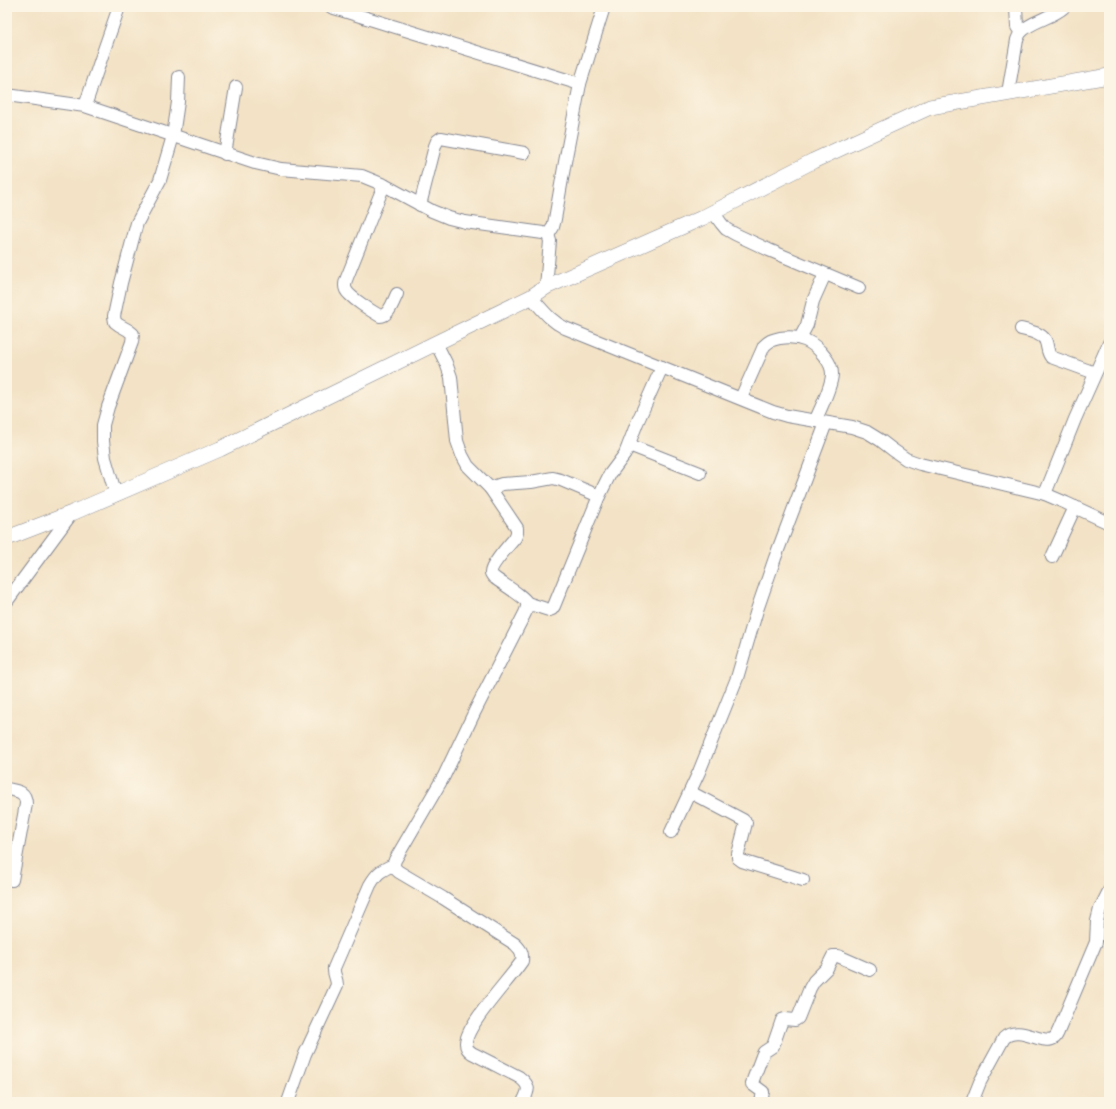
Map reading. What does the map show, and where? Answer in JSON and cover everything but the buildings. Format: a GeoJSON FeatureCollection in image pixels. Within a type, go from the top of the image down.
{"type":"FeatureCollection","features":[{"type":"Feature","properties":{"kind":"main road"},"geometry":{"type":"LineString","coordinates":[[7,538],[72,513],[220,449],[531,297],[546,287],[713,212],[813,161],[930,107],[1109,76]]}},
{"type":"Feature","properties":{"kind":"street"},"geometry":{"type":"LineString","coordinates":[[85,106],[119,7]]}},
{"type":"Feature","properties":{"kind":"street"},"geometry":{"type":"LineString","coordinates":[[331,7],[354,10],[580,84]]}},
{"type":"Feature","properties":{"kind":"street"},"geometry":{"type":"LineString","coordinates":[[548,235],[553,227],[555,219],[580,84],[604,7]]}},
{"type":"Feature","properties":{"kind":"street"},"geometry":{"type":"LineString","coordinates":[[1016,7],[1017,27],[1021,32]]}},
{"type":"Feature","properties":{"kind":"street"},"geometry":{"type":"LineString","coordinates":[[1008,93],[1017,40],[1021,32],[1055,14],[1064,7]]}},
{"type":"Feature","properties":{"kind":"street"},"geometry":{"type":"LineString","coordinates":[[116,494],[105,458],[103,441],[104,425],[108,407],[132,342],[133,334],[115,322],[114,316],[137,223],[160,180],[173,136],[178,102],[179,77]]}},
{"type":"Feature","properties":{"kind":"street"},"geometry":{"type":"LineString","coordinates":[[225,154],[236,87]]}},
{"type":"Feature","properties":{"kind":"street"},"geometry":{"type":"LineString","coordinates":[[7,95],[85,106],[225,154],[280,169],[362,176],[384,185],[432,212],[449,218],[465,222],[543,233],[548,235]]}},
{"type":"Feature","properties":{"kind":"street"},"geometry":{"type":"LineString","coordinates":[[420,204],[435,146],[437,141],[441,138],[524,153]]}},
{"type":"Feature","properties":{"kind":"street"},"geometry":{"type":"LineString","coordinates":[[384,185],[346,280],[345,287],[346,291],[351,296],[380,316],[384,316],[387,313],[397,294]]}},
{"type":"Feature","properties":{"kind":"street"},"geometry":{"type":"LineString","coordinates":[[713,212],[720,223],[734,234],[859,288]]}},
{"type":"Feature","properties":{"kind":"street"},"geometry":{"type":"LineString","coordinates":[[546,287],[550,241],[548,235]]}},
{"type":"Feature","properties":{"kind":"street"},"geometry":{"type":"LineString","coordinates":[[800,338],[807,325],[815,294],[824,274]]}},
{"type":"Feature","properties":{"kind":"street"},"geometry":{"type":"LineString","coordinates":[[531,297],[550,319],[564,328],[773,412],[787,416],[852,427],[868,432],[906,459],[920,464],[1045,494],[1109,523]]}},
{"type":"Feature","properties":{"kind":"street"},"geometry":{"type":"LineString","coordinates":[[1021,329],[1043,337],[1046,342],[1048,353],[1051,357],[1095,373]]}},
{"type":"Feature","properties":{"kind":"street"},"geometry":{"type":"LineString","coordinates":[[671,832],[699,772],[737,678],[757,610],[821,422],[831,382],[832,373],[829,362],[811,343],[800,338],[787,337],[770,340],[764,346],[741,398]]}},
{"type":"Feature","properties":{"kind":"street"},"geometry":{"type":"LineString","coordinates":[[436,343],[451,377],[457,441],[462,455],[468,466],[490,488],[517,528],[515,538],[494,565],[491,571],[492,574],[495,578],[523,598],[527,603],[549,610],[554,606],[599,496],[610,474],[625,454],[662,367]]}},
{"type":"Feature","properties":{"kind":"street"},"geometry":{"type":"LineString","coordinates":[[1045,494],[1075,419],[1109,343]]}},
{"type":"Feature","properties":{"kind":"street"},"geometry":{"type":"LineString","coordinates":[[629,445],[700,473]]}},
{"type":"Feature","properties":{"kind":"street"},"geometry":{"type":"LineString","coordinates":[[490,488],[502,484],[531,482],[553,478],[599,496]]}},
{"type":"Feature","properties":{"kind":"street"},"geometry":{"type":"LineString","coordinates":[[1052,557],[1075,507]]}},
{"type":"Feature","properties":{"kind":"street"},"geometry":{"type":"LineString","coordinates":[[7,601],[72,513]]}},
{"type":"Feature","properties":{"kind":"street"},"geometry":{"type":"LineString","coordinates":[[523,1102],[528,1087],[526,1082],[472,1053],[467,1049],[466,1044],[471,1028],[484,1008],[522,961],[523,955],[521,950],[508,940],[399,872],[395,869],[394,865],[395,860],[444,776],[525,613],[527,603]]}},
{"type":"Feature","properties":{"kind":"street"},"geometry":{"type":"LineString","coordinates":[[7,789],[24,794],[26,798],[12,880]]}},
{"type":"Feature","properties":{"kind":"street"},"geometry":{"type":"LineString","coordinates":[[690,792],[746,823],[738,858],[742,861],[803,880]]}},
{"type":"Feature","properties":{"kind":"street"},"geometry":{"type":"LineString","coordinates":[[288,1102],[305,1054],[337,985],[337,980],[333,972],[334,968],[370,885],[382,870],[394,865]]}},
{"type":"Feature","properties":{"kind":"street"},"geometry":{"type":"LineString","coordinates":[[972,1102],[980,1082],[1004,1038],[1008,1034],[1020,1034],[1049,1040],[1054,1038],[1058,1032],[1096,942],[1097,921],[1100,909],[1109,891]]}},
{"type":"Feature","properties":{"kind":"street"},"geometry":{"type":"LineString","coordinates":[[761,1102],[763,1092],[752,1084],[752,1080],[762,1056],[764,1052],[773,1046],[782,1020],[795,1020],[798,1018],[810,988],[814,981],[825,971],[833,956],[838,956],[870,970]]}}]}
